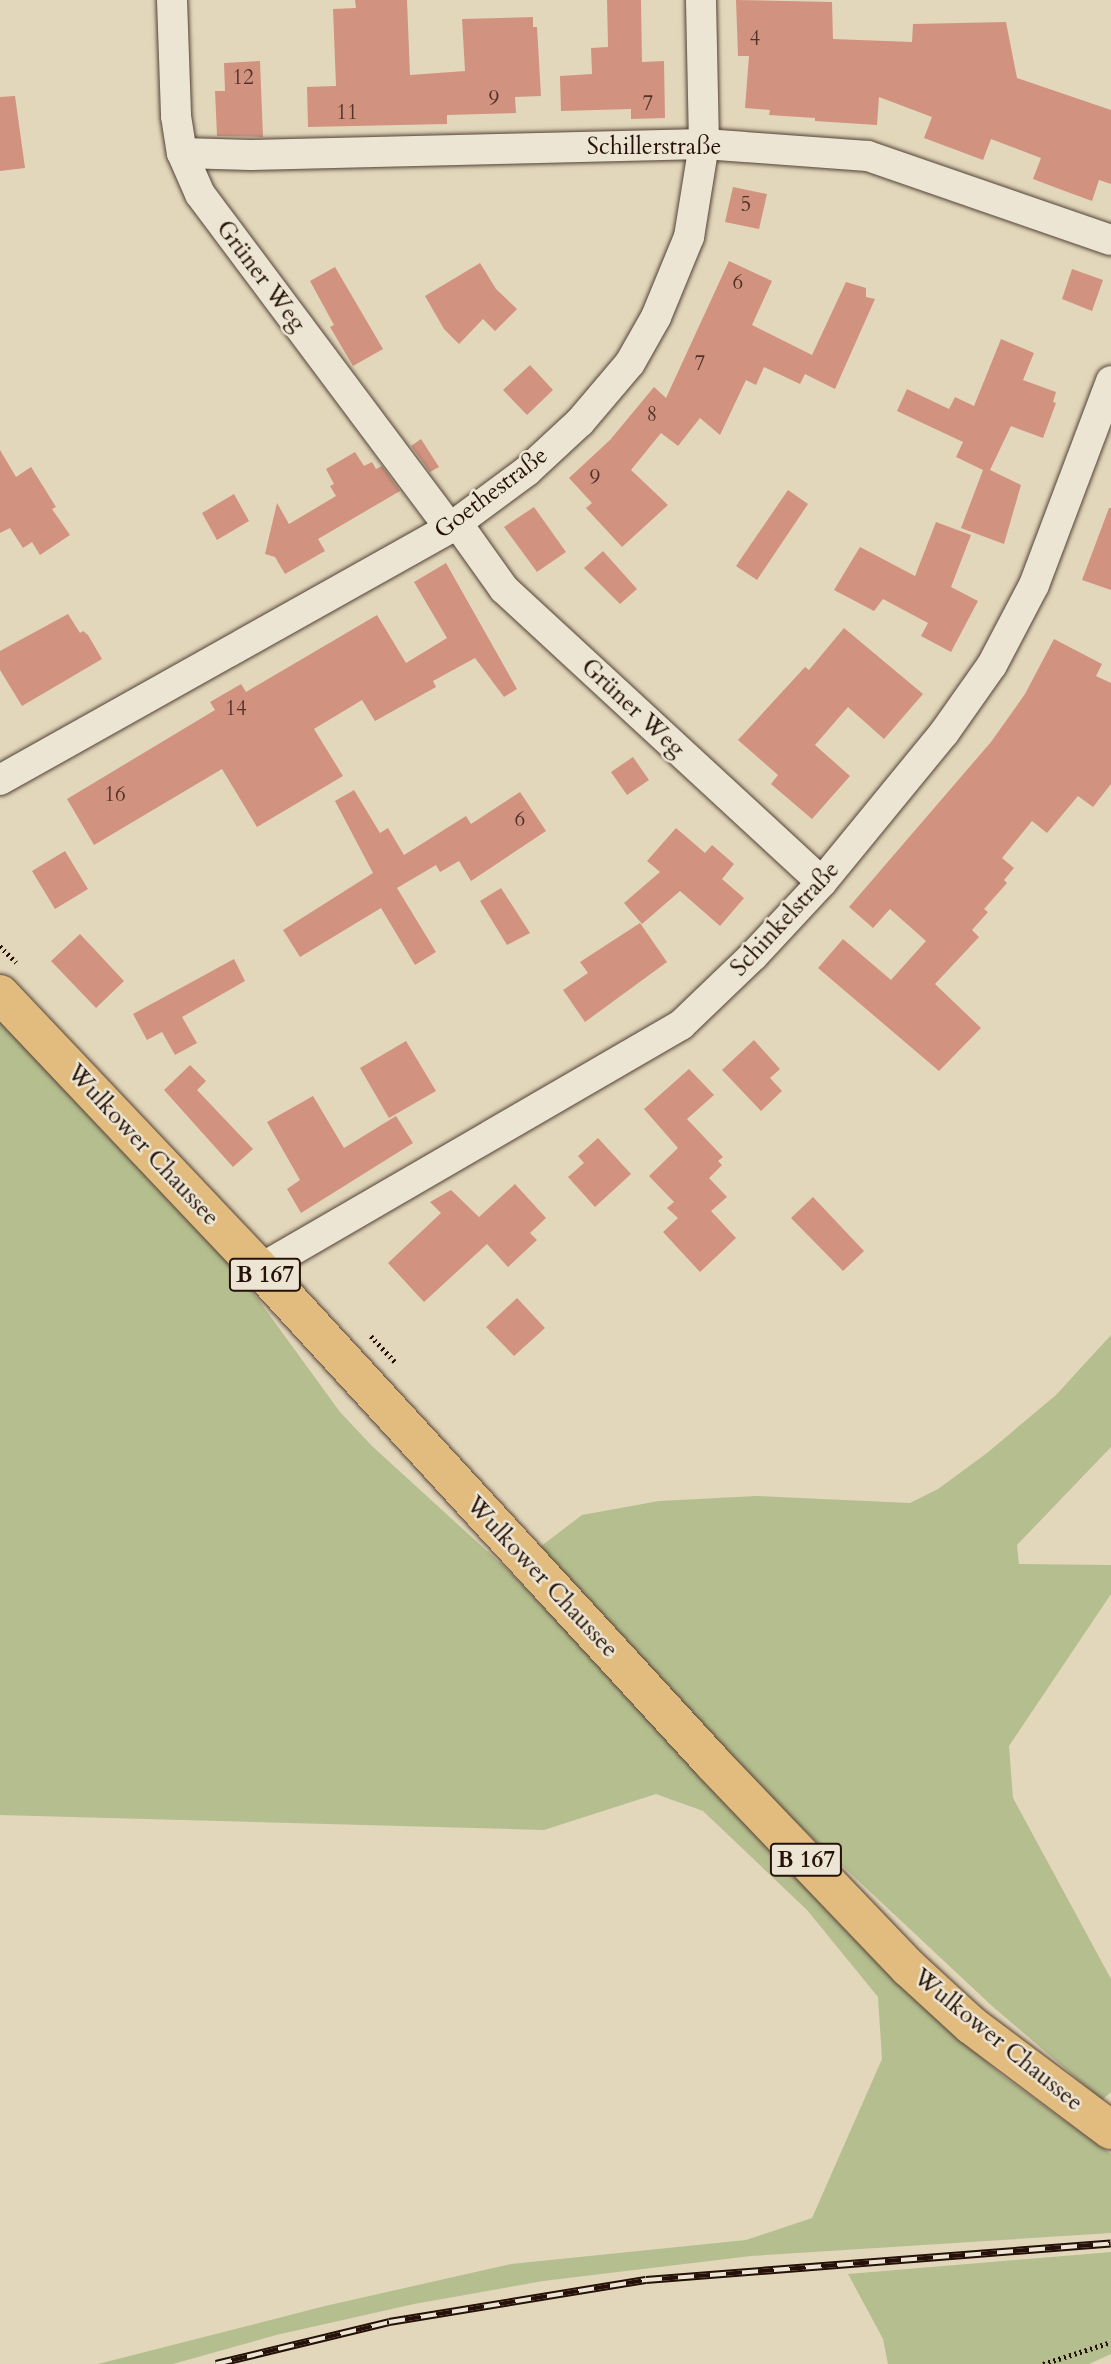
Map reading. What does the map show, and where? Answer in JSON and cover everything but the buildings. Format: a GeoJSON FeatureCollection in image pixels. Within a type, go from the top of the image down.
{"type":"FeatureCollection","features":[{"type":"Feature","properties":{"kind":"main road","name":"Wulkower Chaussee"},"geometry":{"type":"LineString","coordinates":[[0,994],[260,1269],[712,1762],[909,1968],[971,2025],[1111,2130]]}},
{"type":"Feature","properties":{"kind":"street","name":"Grüner Weg"},"geometry":{"type":"LineString","coordinates":[[172,0],[176,116],[182,153],[200,194],[504,589],[822,882]]}},
{"type":"Feature","properties":{"kind":"street","name":"Goethestraße"},"geometry":{"type":"LineString","coordinates":[[0,780],[454,526],[536,463],[580,422],[630,363],[656,317],[689,237],[704,144],[701,0]]}},
{"type":"Feature","properties":{"kind":"street","name":"Schillerstraße"},"geometry":{"type":"LineString","coordinates":[[182,153],[251,155],[704,144],[868,156],[1111,240]]}},
{"type":"Feature","properties":{"kind":"street","name":"Schinkelstraße"},"geometry":{"type":"LineString","coordinates":[[260,1269],[681,1025],[753,956],[822,882],[944,733],[992,665],[1034,585],[1111,381]]}},
{"type":"Feature","properties":{"kind":"path"},"geometry":{"type":"LineString","coordinates":[[1043,2364],[1111,2342]]}},
{"type":"Feature","properties":{"kind":"green space"},"geometry":{"type":"Polygon","coordinates":[[[0,1011],[244,1280],[340,1412],[372,1446],[510,1572],[944,2025],[1003,2076],[1111,2154],[1111,2233],[751,2256],[543,2281],[414,2304],[276,2335],[173,2364],[98,2364],[325,2306],[511,2264],[746,2240],[812,2218],[882,2059],[878,1997],[807,1910],[703,1811],[656,1794],[544,1830],[0,1815],[0,1011]]]}},
{"type":"Feature","properties":{"kind":"green space"},"geometry":{"type":"Polygon","coordinates":[[[1111,1335],[1111,1447],[1017,1545],[1019,1564],[1111,1565],[1111,1594],[1009,1746],[1013,1798],[1111,1979],[1111,2092],[1102,2100],[992,2006],[723,1754],[540,1547],[582,1515],[659,1501],[756,1496],[910,1503],[938,1489],[987,1453],[1056,1395],[1111,1335]]]}},
{"type":"Feature","properties":{"kind":"green space"},"geometry":{"type":"Polygon","coordinates":[[[1111,2252],[1111,2354],[1089,2364],[888,2364],[883,2339],[848,2274],[1111,2252]]]}},
{"type":"Feature","properties":{"kind":"railway"},"geometry":{"type":"LineString","coordinates":[[216,2364],[389,2322],[646,2280],[1111,2243]]}}]}
